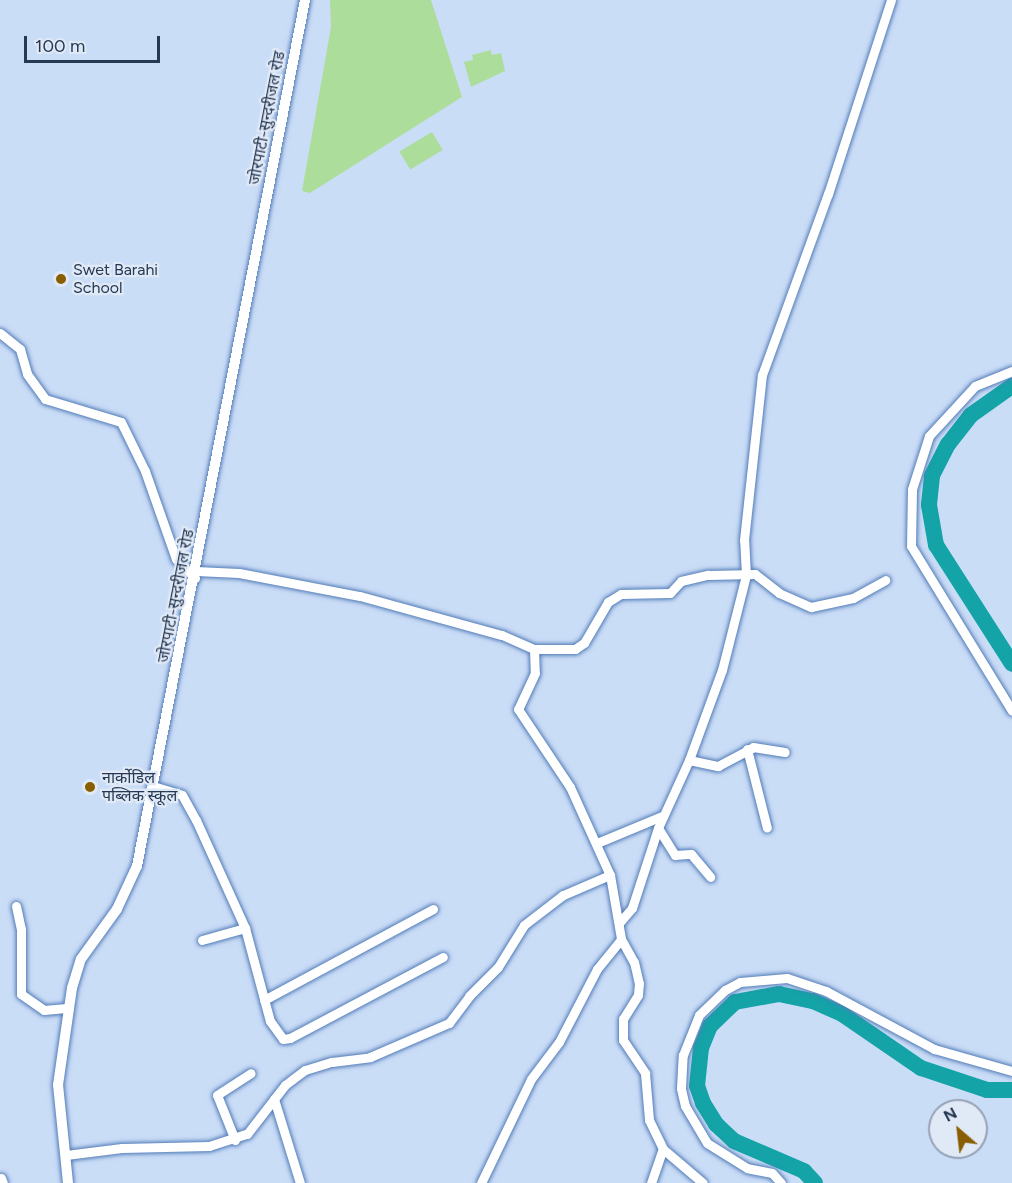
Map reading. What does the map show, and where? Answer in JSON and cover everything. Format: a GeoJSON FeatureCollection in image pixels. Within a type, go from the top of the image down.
{"type":"FeatureCollection","features":[{"type":"Feature","properties":{"kind":"main road","name":"जोरपाटी-सुन्दरीजल रोड"},"geometry":{"type":"LineString","coordinates":[[68,1183],[58,1085],[69,1008],[81,959],[117,909],[137,866],[306,0]]}},
{"type":"Feature","properties":{"kind":"street"},"geometry":{"type":"LineString","coordinates":[[618,923],[632,908],[662,816],[689,760],[722,670],[746,572],[744,540],[762,375],[828,194],[891,0]]}},
{"type":"Feature","properties":{"kind":"street"},"geometry":{"type":"LineString","coordinates":[[0,333],[20,349],[27,374],[45,399],[121,422],[145,471],[176,559],[195,574],[239,573],[360,596],[502,634],[534,649],[575,649],[584,643],[608,602],[621,594],[670,593],[681,581],[708,574],[746,572],[811,607],[853,598],[885,580]]}},
{"type":"Feature","properties":{"kind":"street"},"geometry":{"type":"LineString","coordinates":[[1012,371],[975,386],[929,436],[912,489],[911,546],[1012,711]]}},
{"type":"Feature","properties":{"kind":"street"},"geometry":{"type":"LineString","coordinates":[[534,649],[535,673],[518,709],[549,751],[597,843],[610,875],[621,939],[634,962],[639,983],[638,995],[623,1019],[623,1040],[645,1073],[649,1120],[663,1149],[703,1183]]}},
{"type":"Feature","properties":{"kind":"street"},"geometry":{"type":"LineString","coordinates":[[689,760],[718,766],[747,749],[785,752]]}},
{"type":"Feature","properties":{"kind":"street"},"geometry":{"type":"LineString","coordinates":[[747,749],[767,828]]}},
{"type":"Feature","properties":{"kind":"street"},"geometry":{"type":"LineString","coordinates":[[153,786],[182,795],[244,928],[273,1028],[286,1040],[443,957]]}},
{"type":"Feature","properties":{"kind":"street"},"geometry":{"type":"LineString","coordinates":[[597,843],[662,816]]}},
{"type":"Feature","properties":{"kind":"street"},"geometry":{"type":"LineString","coordinates":[[658,828],[675,855],[691,854],[710,877]]}},
{"type":"Feature","properties":{"kind":"street"},"geometry":{"type":"LineString","coordinates":[[66,1155],[122,1148],[209,1146],[235,1140],[255,1127],[285,1085],[305,1070],[332,1062],[370,1057],[449,1023],[468,996],[498,968],[524,925],[563,895],[610,875]]}},
{"type":"Feature","properties":{"kind":"street"},"geometry":{"type":"LineString","coordinates":[[16,906],[21,929],[21,994],[44,1010],[69,1008]]}},
{"type":"Feature","properties":{"kind":"street"},"geometry":{"type":"LineString","coordinates":[[264,1000],[433,909]]}},
{"type":"Feature","properties":{"kind":"street"},"geometry":{"type":"LineString","coordinates":[[202,940],[244,928]]}},
{"type":"Feature","properties":{"kind":"street"},"geometry":{"type":"LineString","coordinates":[[481,1183],[531,1079],[559,1042],[597,969],[621,939]]}},
{"type":"Feature","properties":{"kind":"street"},"geometry":{"type":"LineString","coordinates":[[781,1183],[772,1173],[747,1168],[707,1143],[685,1106],[681,1088],[683,1055],[699,1015],[725,990],[740,982],[787,978],[826,991],[934,1049],[1012,1071]]}},
{"type":"Feature","properties":{"kind":"street"},"geometry":{"type":"LineString","coordinates":[[235,1140],[216,1095],[250,1073]]}},
{"type":"Feature","properties":{"kind":"street"},"geometry":{"type":"LineString","coordinates":[[274,1099],[300,1183]]}},
{"type":"Feature","properties":{"kind":"street"},"geometry":{"type":"LineString","coordinates":[[651,1183],[663,1149]]}},
{"type":"Feature","properties":{"kind":"green space"},"geometry":{"type":"Polygon","coordinates":[[[330,0],[431,0],[462,97],[310,193],[302,191],[331,27],[330,0]]]}},
{"type":"Feature","properties":{"kind":"green space"},"geometry":{"type":"Polygon","coordinates":[[[491,50],[492,55],[501,53],[505,71],[471,87],[464,62],[473,60],[472,55],[491,50]]]}},
{"type":"Feature","properties":{"kind":"green space"},"geometry":{"type":"Polygon","coordinates":[[[432,132],[443,150],[410,170],[399,152],[432,132]]]}},
{"type":"Feature","properties":{"kind":"waterway"},"geometry":{"type":"LineString","coordinates":[[1012,386],[971,415],[948,444],[932,476],[929,505],[936,545],[1012,664]]}},
{"type":"Feature","properties":{"kind":"waterway"},"geometry":{"type":"LineString","coordinates":[[815,1183],[804,1171],[734,1141],[716,1124],[703,1103],[697,1086],[701,1048],[710,1026],[735,1002],[779,994],[813,1001],[842,1014],[921,1068],[987,1090],[1012,1090]]}},
{"type":"Feature","properties":{"kind":"place","name":"Swet Barahi School"},"geometry":{"type":"Point","coordinates":[61,279]}},
{"type":"Feature","properties":{"kind":"place","name":"नार्कोडिल पब्लिक स्कूल"},"geometry":{"type":"Point","coordinates":[90,787]}}]}
